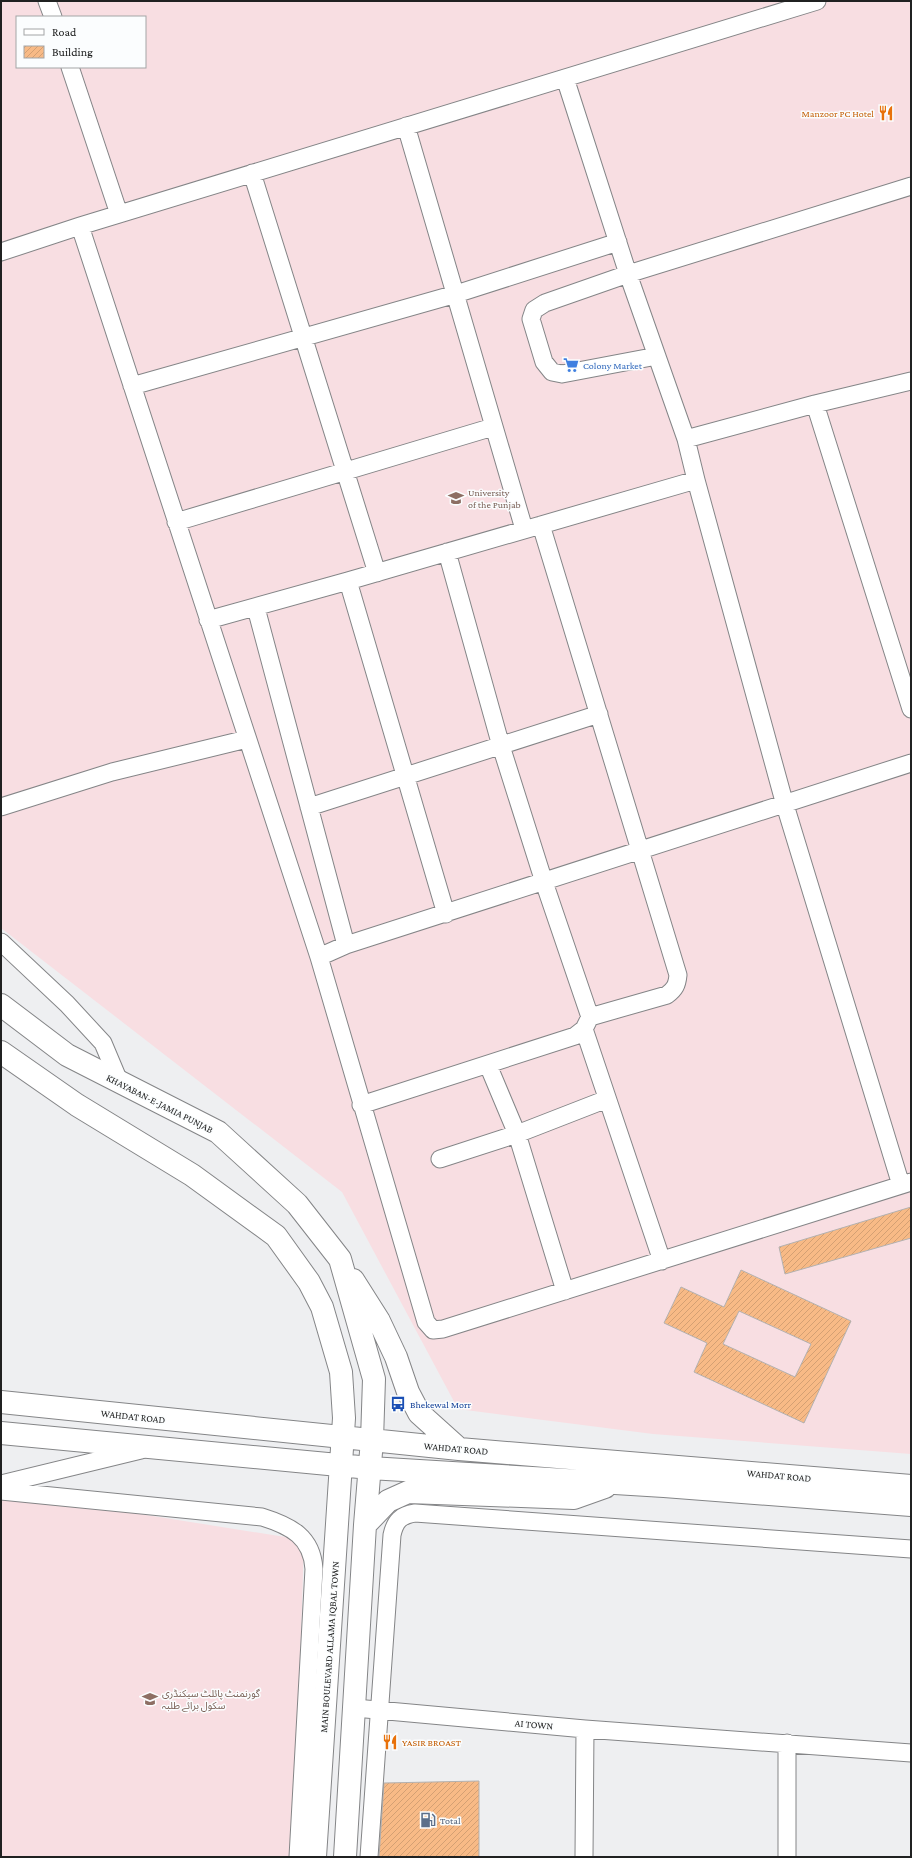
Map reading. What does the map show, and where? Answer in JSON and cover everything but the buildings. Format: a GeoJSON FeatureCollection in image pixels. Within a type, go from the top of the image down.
{"type":"FeatureCollection","features":[{"type":"Feature","properties":{"kind":"main road","name":"KHAYABAN-E-JAMIA PUNJAB"},"geometry":{"type":"LineString","coordinates":[[1,1005],[20,1021],[67,1055],[218,1132],[297,1204],[340,1259],[374,1380],[372,1440]]}},
{"type":"Feature","properties":{"kind":"main road"},"geometry":{"type":"LineString","coordinates":[[1,1052],[77,1105],[192,1175],[276,1236],[309,1282],[322,1307],[341,1372],[344,1438]]}},
{"type":"Feature","properties":{"kind":"main road"},"geometry":{"type":"LineString","coordinates":[[340,1259],[379,1321],[396,1356],[408,1392],[419,1413],[458,1449]]}},
{"type":"Feature","properties":{"kind":"main road","name":"WAHDAT ROAD"},"geometry":{"type":"LineString","coordinates":[[1,1402],[458,1449],[911,1486]]}},
{"type":"Feature","properties":{"kind":"main road","name":"WAHDAT ROAD"},"geometry":{"type":"LineString","coordinates":[[1,1433],[370,1468],[613,1483],[911,1506]]}},
{"type":"Feature","properties":{"kind":"main road","name":"MAIN BOULEVARD ALLAMA IQBAL TOWN"},"geometry":{"type":"LineString","coordinates":[[315,1857],[320,1628],[342,1465],[344,1438]]}},
{"type":"Feature","properties":{"kind":"main road"},"geometry":{"type":"LineString","coordinates":[[345,1857],[365,1525],[372,1440]]}},
{"type":"Feature","properties":{"kind":"main road"},"geometry":{"type":"LineString","coordinates":[[365,1525],[388,1501],[408,1492],[574,1498],[613,1483]]}},
{"type":"Feature","properties":{"kind":"street"},"geometry":{"type":"LineString","coordinates":[[48,1],[53,16]]}},
{"type":"Feature","properties":{"kind":"street"},"geometry":{"type":"LineString","coordinates":[[1,252],[119,214],[817,1]]}},
{"type":"Feature","properties":{"kind":"street"},"geometry":{"type":"LineString","coordinates":[[70,68],[119,214]]}},
{"type":"Feature","properties":{"kind":"street"},"geometry":{"type":"LineString","coordinates":[[80,226],[319,957],[361,1105],[426,1322],[433,1330],[443,1329],[906,1183],[785,805],[686,439],[628,274],[566,78]]}},
{"type":"Feature","properties":{"kind":"street"},"geometry":{"type":"LineString","coordinates":[[406,126],[524,529]]}},
{"type":"Feature","properties":{"kind":"street"},"geometry":{"type":"LineString","coordinates":[[252,174],[377,573]]}},
{"type":"Feature","properties":{"kind":"street"},"geometry":{"type":"LineString","coordinates":[[657,356],[562,374],[552,372],[544,362],[531,319],[534,310],[545,303],[628,274],[911,186]]}},
{"type":"Feature","properties":{"kind":"street"},"geometry":{"type":"LineString","coordinates":[[132,386],[303,339],[456,294],[618,242]]}},
{"type":"Feature","properties":{"kind":"street"},"geometry":{"type":"LineString","coordinates":[[686,439],[815,404],[911,381]]}},
{"type":"Feature","properties":{"kind":"street"},"geometry":{"type":"LineString","coordinates":[[815,404],[911,709]]}},
{"type":"Feature","properties":{"kind":"street"},"geometry":{"type":"LineString","coordinates":[[176,522],[493,427]]}},
{"type":"Feature","properties":{"kind":"street"},"geometry":{"type":"LineString","coordinates":[[208,620],[256,608],[696,480]]}},
{"type":"Feature","properties":{"kind":"street"},"geometry":{"type":"LineString","coordinates":[[361,1105],[575,1036],[587,1023],[667,995],[674,990],[677,983],[678,975],[541,525]]}},
{"type":"Feature","properties":{"kind":"street"},"geometry":{"type":"LineString","coordinates":[[447,552],[501,746],[587,1023],[608,1099],[662,1260]]}},
{"type":"Feature","properties":{"kind":"street"},"geometry":{"type":"LineString","coordinates":[[348,581],[446,914]]}},
{"type":"Feature","properties":{"kind":"street"},"geometry":{"type":"LineString","coordinates":[[256,608],[346,946]]}},
{"type":"Feature","properties":{"kind":"street"},"geometry":{"type":"LineString","coordinates":[[309,807],[599,714]]}},
{"type":"Feature","properties":{"kind":"street"},"geometry":{"type":"LineString","coordinates":[[1,807],[112,772],[247,740]]}},
{"type":"Feature","properties":{"kind":"street"},"geometry":{"type":"LineString","coordinates":[[319,957],[346,946],[911,763]]}},
{"type":"Feature","properties":{"kind":"street"},"geometry":{"type":"LineString","coordinates":[[1,942],[67,1004],[103,1043],[118,1081]]}},
{"type":"Feature","properties":{"kind":"street"},"geometry":{"type":"LineString","coordinates":[[488,1065],[517,1134],[565,1291]]}},
{"type":"Feature","properties":{"kind":"street"},"geometry":{"type":"LineString","coordinates":[[440,1159],[517,1134],[608,1099]]}},
{"type":"Feature","properties":{"kind":"street"},"geometry":{"type":"LineString","coordinates":[[1,1484],[150,1447]]}},
{"type":"Feature","properties":{"kind":"street"},"geometry":{"type":"LineString","coordinates":[[1,1491],[262,1517],[279,1522],[294,1530],[304,1540],[313,1556],[320,1628],[298,1857]]}},
{"type":"Feature","properties":{"kind":"street"},"geometry":{"type":"LineString","coordinates":[[369,1857],[392,1535],[398,1519],[406,1514],[423,1513],[911,1549]]}},
{"type":"Feature","properties":{"kind":"street","name":"AI TOWN"},"geometry":{"type":"LineString","coordinates":[[355,1708],[585,1729],[911,1753]]}},
{"type":"Feature","properties":{"kind":"street"},"geometry":{"type":"LineString","coordinates":[[584,1857],[585,1729]]}},
{"type":"Feature","properties":{"kind":"street"},"geometry":{"type":"LineString","coordinates":[[787,1743],[787,1857]]}},
{"type":"Feature","properties":{"kind":"shaded area","name":"University of the Punjab"},"geometry":{"type":"Polygon","coordinates":[[[1,1],[911,1],[911,1454],[653,1434],[458,1409],[342,1192],[1,928],[1,1]]]}},
{"type":"Feature","properties":{"kind":"shaded area","name":"گورنمنٹ پائلٹ سیکنڈری سکول برائے طلبہ"},"geometry":{"type":"Polygon","coordinates":[[[1,1492],[304,1540],[294,1857],[1,1857],[1,1492]]]}},
{"type":"Feature","properties":{"kind":"place","name":"Manzoor PC Hotel"},"geometry":{"type":"Point","coordinates":[886,113]}},
{"type":"Feature","properties":{"kind":"place","name":"Colony Market"},"geometry":{"type":"Point","coordinates":[571,365]}},
{"type":"Feature","properties":{"kind":"place","name":"University of the Punjab"},"geometry":{"type":"Point","coordinates":[456,498]}},
{"type":"Feature","properties":{"kind":"place","name":"Bhekewal Morr"},"geometry":{"type":"Point","coordinates":[398,1404]}},
{"type":"Feature","properties":{"kind":"place","name":"گورنمنٹ پائلٹ سیکنڈری سکول برائے طلبہ"},"geometry":{"type":"Point","coordinates":[150,1699]}},
{"type":"Feature","properties":{"kind":"place","name":"YASIR BROAST"},"geometry":{"type":"Point","coordinates":[390,1742]}},
{"type":"Feature","properties":{"kind":"place","name":"Total"},"geometry":{"type":"Point","coordinates":[428,1820]}}]}
